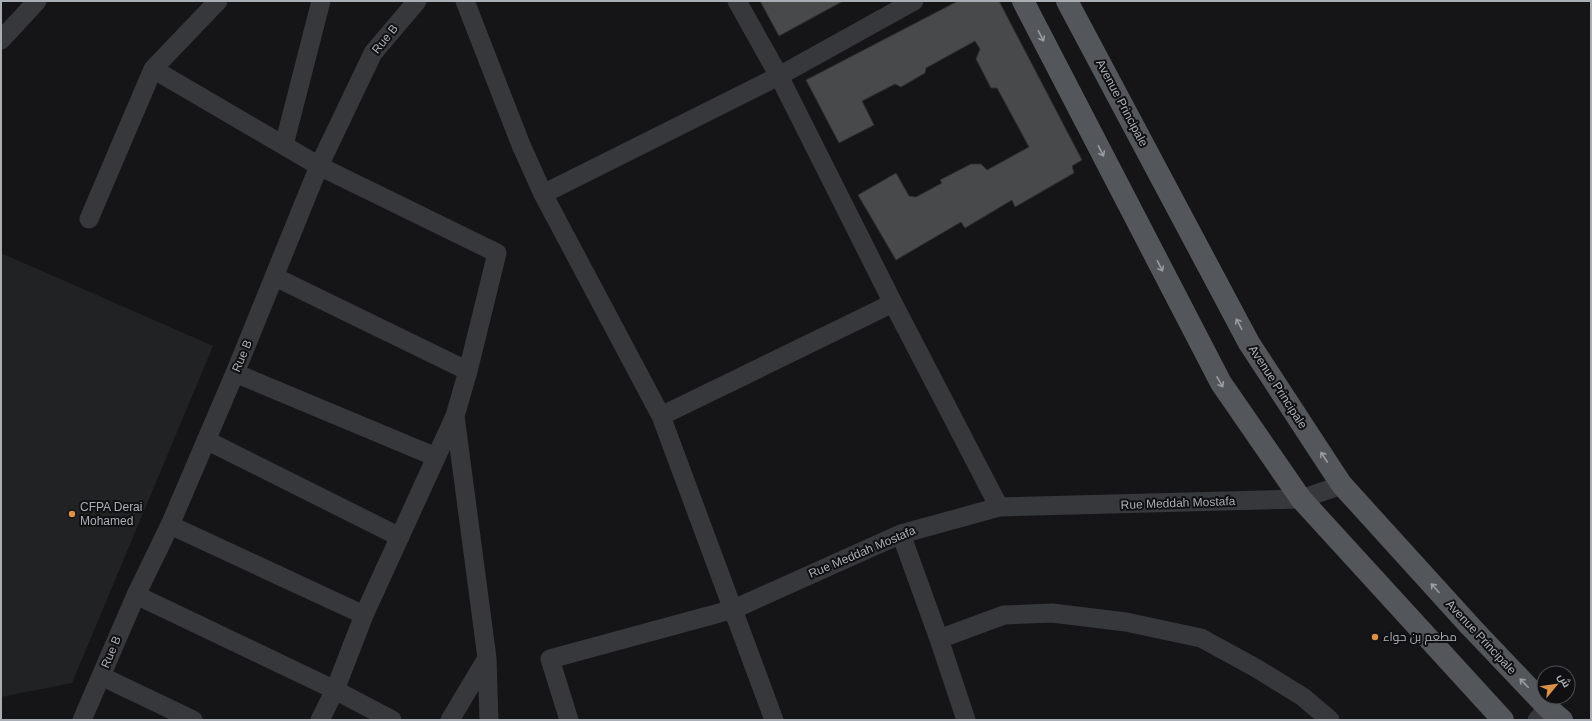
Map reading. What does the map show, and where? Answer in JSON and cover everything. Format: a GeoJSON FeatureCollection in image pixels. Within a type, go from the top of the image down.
{"type":"FeatureCollection","features":[{"type":"Feature","properties":{"kind":"main road"},"geometry":{"type":"LineString","coordinates":[[1023,1],[1221,383],[1301,499],[1503,720]]}},
{"type":"Feature","properties":{"kind":"main road","name":"Avenue Principale"},"geometry":{"type":"LineString","coordinates":[[1067,1],[1249,343],[1342,485],[1470,626],[1549,716]]}},
{"type":"Feature","properties":{"kind":"street"},"geometry":{"type":"LineString","coordinates":[[1,40],[37,1]]}},
{"type":"Feature","properties":{"kind":"street"},"geometry":{"type":"LineString","coordinates":[[89,219],[153,70],[218,1]]}},
{"type":"Feature","properties":{"kind":"street"},"geometry":{"type":"LineString","coordinates":[[284,145],[321,1]]}},
{"type":"Feature","properties":{"kind":"street","name":"Rue B"},"geometry":{"type":"LineString","coordinates":[[82,720],[136,595],[170,525],[275,277],[319,166],[373,53],[417,1]]}},
{"type":"Feature","properties":{"kind":"street"},"geometry":{"type":"LineString","coordinates":[[465,1],[521,145],[543,194],[661,416],[774,720]]}},
{"type":"Feature","properties":{"kind":"street"},"geometry":{"type":"LineString","coordinates":[[737,1],[779,76],[893,303],[999,507]]}},
{"type":"Feature","properties":{"kind":"street"},"geometry":{"type":"LineString","coordinates":[[543,194],[779,76],[914,1]]}},
{"type":"Feature","properties":{"kind":"street"},"geometry":{"type":"LineString","coordinates":[[153,70],[319,166],[496,253],[468,371],[454,416],[364,615],[335,690],[320,720]]}},
{"type":"Feature","properties":{"kind":"street"},"geometry":{"type":"LineString","coordinates":[[275,277],[468,371]]}},
{"type":"Feature","properties":{"kind":"street"},"geometry":{"type":"LineString","coordinates":[[661,416],[893,303]]}},
{"type":"Feature","properties":{"kind":"street"},"geometry":{"type":"LineString","coordinates":[[235,373],[436,457]]}},
{"type":"Feature","properties":{"kind":"street"},"geometry":{"type":"LineString","coordinates":[[454,416],[487,658],[489,720]]}},
{"type":"Feature","properties":{"kind":"street"},"geometry":{"type":"LineString","coordinates":[[206,440],[400,538]]}},
{"type":"Feature","properties":{"kind":"street","name":"Rue Meddah Mostafa"},"geometry":{"type":"LineString","coordinates":[[569,720],[550,659],[734,609],[901,534],[999,507],[1301,499],[1342,485]]}},
{"type":"Feature","properties":{"kind":"street"},"geometry":{"type":"LineString","coordinates":[[170,525],[364,615]]}},
{"type":"Feature","properties":{"kind":"street"},"geometry":{"type":"LineString","coordinates":[[901,534],[940,639],[966,720]]}},
{"type":"Feature","properties":{"kind":"street"},"geometry":{"type":"LineString","coordinates":[[136,595],[335,690],[392,720]]}},
{"type":"Feature","properties":{"kind":"street"},"geometry":{"type":"LineString","coordinates":[[940,639],[1004,615],[1052,614],[1126,622],[1201,638],[1256,668],[1303,697],[1330,720]]}},
{"type":"Feature","properties":{"kind":"street"},"geometry":{"type":"LineString","coordinates":[[450,720],[487,658]]}},
{"type":"Feature","properties":{"kind":"street"},"geometry":{"type":"LineString","coordinates":[[101,676],[193,720]]}},
{"type":"Feature","properties":{"kind":"shaded area","name":"CFPA Derai Mohamed"},"geometry":{"type":"Polygon","coordinates":[[[1,253],[213,346],[72,683],[1,697],[1,253]]]}},
{"type":"Feature","properties":{"kind":"building"},"geometry":{"type":"Polygon","coordinates":[[[760,1],[843,1],[779,36],[760,1]]]}},
{"type":"Feature","properties":{"kind":"building"},"geometry":{"type":"Polygon","coordinates":[[[958,1],[999,1],[1082,160],[1072,166],[1074,173],[1015,207],[1012,200],[965,228],[961,222],[896,260],[858,195],[896,173],[909,196],[916,197],[942,183],[940,180],[971,164],[981,164],[987,170],[1029,147],[997,88],[991,88],[976,59],[980,49],[975,41],[926,68],[925,73],[901,87],[895,84],[862,101],[874,125],[839,143],[806,80],[958,1]]]}},
{"type":"Feature","properties":{"kind":"place","name":"CFPA Derai Mohamed"},"geometry":{"type":"Point","coordinates":[72,514]}},
{"type":"Feature","properties":{"kind":"place","name":"مطعم بن حواء"},"geometry":{"type":"Point","coordinates":[1375,637]}}]}
